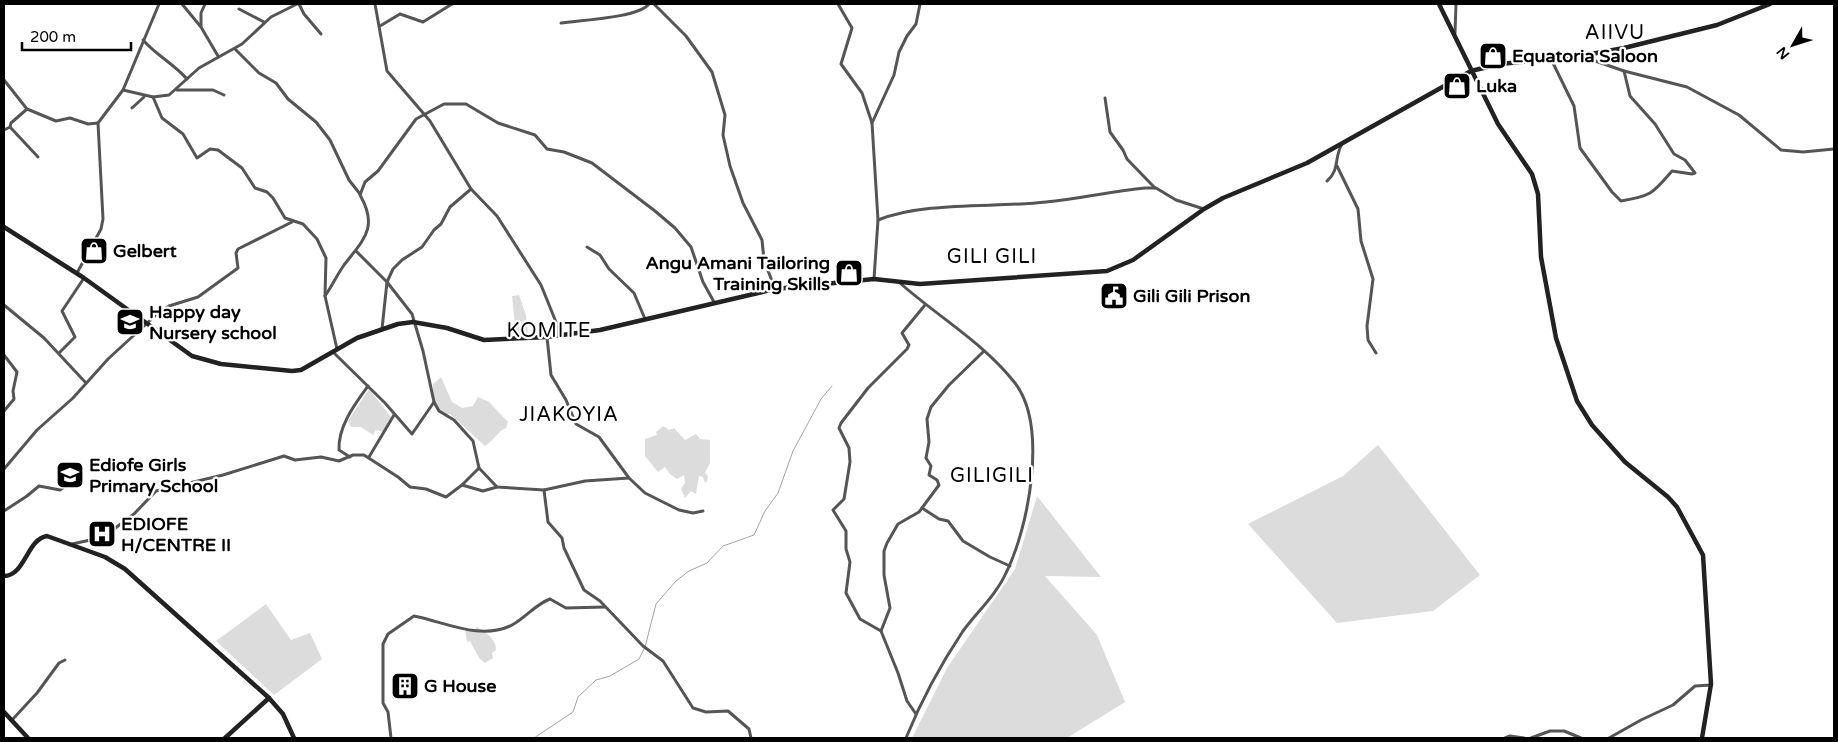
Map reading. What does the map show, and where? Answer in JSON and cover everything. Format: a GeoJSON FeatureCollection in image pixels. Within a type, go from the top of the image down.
{"type":"FeatureCollection","features":[{"type":"Feature","properties":{"kind":"street"},"geometry":{"type":"LineString","coordinates":[[77,273],[104,219],[98,123],[122,90],[159,4]]}},
{"type":"Feature","properties":{"kind":"street"},"geometry":{"type":"LineString","coordinates":[[182,4],[202,27],[218,56]]}},
{"type":"Feature","properties":{"kind":"street"},"geometry":{"type":"LineString","coordinates":[[202,27],[201,13],[205,4]]}},
{"type":"Feature","properties":{"kind":"street"},"geometry":{"type":"LineString","coordinates":[[122,90],[145,96],[165,97],[177,90],[199,68],[218,56],[235,49],[250,38],[264,22],[298,4],[321,34]]}},
{"type":"Feature","properties":{"kind":"street"},"geometry":{"type":"LineString","coordinates":[[375,4],[387,71],[437,131],[471,189],[497,216],[541,285],[556,322],[557,336]]}},
{"type":"Feature","properties":{"kind":"street"},"geometry":{"type":"LineString","coordinates":[[380,26],[400,14],[414,21],[423,22],[452,4]]}},
{"type":"Feature","properties":{"kind":"street"},"geometry":{"type":"LineString","coordinates":[[561,24],[625,14],[644,9],[649,4]]}},
{"type":"Feature","properties":{"kind":"street"},"geometry":{"type":"LineString","coordinates":[[656,4],[686,36],[712,72],[725,115],[723,135],[730,166],[742,203],[762,240],[764,260],[775,289]]}},
{"type":"Feature","properties":{"kind":"street"},"geometry":{"type":"LineString","coordinates":[[838,4],[852,28],[841,64],[862,93],[872,124],[878,220],[874,279]]}},
{"type":"Feature","properties":{"kind":"street"},"geometry":{"type":"LineString","coordinates":[[872,124],[894,75],[899,52],[916,24],[920,4]]}},
{"type":"Feature","properties":{"kind":"street"},"geometry":{"type":"LineString","coordinates":[[1439,4],[1498,124],[1532,174],[1538,194],[1541,257],[1556,338],[1576,401],[1592,425],[1624,462],[1677,507],[1703,555],[1711,684],[1702,738]]}},
{"type":"Feature","properties":{"kind":"street"},"geometry":{"type":"LineString","coordinates":[[1454,34],[1456,4]]}},
{"type":"Feature","properties":{"kind":"street"},"geometry":{"type":"LineString","coordinates":[[4,227],[77,273],[148,322],[180,349],[208,362],[292,371],[301,370],[335,351],[382,329],[413,322],[447,328],[484,340],[548,337],[600,330],[775,289],[874,279],[900,283],[1108,271],[1133,260],[1204,208],[1223,198],[1307,163],[1471,70],[1500,64],[1580,56],[1624,48],[1717,26],[1770,4]]}},
{"type":"Feature","properties":{"kind":"street"},"geometry":{"type":"LineString","coordinates":[[239,8],[264,22]]}},
{"type":"Feature","properties":{"kind":"street"},"geometry":{"type":"LineString","coordinates":[[143,40],[154,52],[175,66],[187,79]]}},
{"type":"Feature","properties":{"kind":"street"},"geometry":{"type":"LineString","coordinates":[[235,49],[259,73],[281,87],[288,99],[322,128],[339,157],[349,180],[367,207],[367,233],[325,296]]}},
{"type":"Feature","properties":{"kind":"street"},"geometry":{"type":"LineString","coordinates":[[1580,56],[1624,71],[1687,87],[1739,116],[1780,150],[1802,152],[1834,149]]}},
{"type":"Feature","properties":{"kind":"street"},"geometry":{"type":"LineString","coordinates":[[1551,59],[1574,106],[1580,148],[1612,192],[1621,201],[1646,196],[1656,191],[1672,171],[1695,173],[1685,160],[1674,154],[1655,124],[1630,96],[1624,71]]}},
{"type":"Feature","properties":{"kind":"street"},"geometry":{"type":"LineString","coordinates":[[4,80],[27,109],[56,121],[70,118],[88,124],[98,123]]}},
{"type":"Feature","properties":{"kind":"street"},"geometry":{"type":"LineString","coordinates":[[177,90],[213,90],[224,95]]}},
{"type":"Feature","properties":{"kind":"street"},"geometry":{"type":"LineString","coordinates":[[132,108],[145,96]]}},
{"type":"Feature","properties":{"kind":"street"},"geometry":{"type":"LineString","coordinates":[[153,97],[162,118],[183,134],[197,158],[210,148],[218,150],[245,172],[255,188],[270,194],[281,214],[292,222],[303,224],[308,228],[326,258],[325,296],[335,351],[413,434],[434,402]]}},
{"type":"Feature","properties":{"kind":"street"},"geometry":{"type":"LineString","coordinates":[[1105,98],[1110,132],[1123,150],[1127,160],[1156,188],[1176,200],[1204,208]]}},
{"type":"Feature","properties":{"kind":"street"},"geometry":{"type":"LineString","coordinates":[[360,195],[365,182],[378,171],[413,123],[423,114],[444,104],[466,104],[498,123],[535,135],[547,149],[564,152],[601,169],[627,192],[655,211],[684,238],[695,255],[703,282],[714,302]]}},
{"type":"Feature","properties":{"kind":"street"},"geometry":{"type":"LineString","coordinates":[[4,130],[10,127],[27,109]]}},
{"type":"Feature","properties":{"kind":"street"},"geometry":{"type":"LineString","coordinates":[[10,127],[38,157]]}},
{"type":"Feature","properties":{"kind":"street"},"geometry":{"type":"LineString","coordinates":[[1343,143],[1337,154],[1337,166],[1358,209],[1361,241],[1373,279],[1367,326],[1368,340],[1376,354]]}},
{"type":"Feature","properties":{"kind":"street"},"geometry":{"type":"LineString","coordinates":[[1327,181],[1337,166]]}},
{"type":"Feature","properties":{"kind":"street"},"geometry":{"type":"LineString","coordinates":[[878,220],[890,215],[922,211],[1046,202],[1132,189],[1156,188]]}},
{"type":"Feature","properties":{"kind":"street"},"geometry":{"type":"LineString","coordinates":[[382,329],[387,282],[396,266],[422,247],[434,230],[441,224],[450,207],[471,189]]}},
{"type":"Feature","properties":{"kind":"street"},"geometry":{"type":"LineString","coordinates":[[4,469],[37,430],[53,417],[108,359],[148,322],[169,306],[198,296],[236,271],[239,265],[236,253],[238,249],[292,222]]}},
{"type":"Feature","properties":{"kind":"street"},"geometry":{"type":"LineString","coordinates":[[587,247],[600,255],[609,269],[634,293],[645,319]]}},
{"type":"Feature","properties":{"kind":"street"},"geometry":{"type":"LineString","coordinates":[[356,251],[387,282],[412,314],[423,351],[434,402],[439,411],[454,420],[473,441],[479,468],[497,487]]}},
{"type":"Feature","properties":{"kind":"street"},"geometry":{"type":"LineString","coordinates":[[59,353],[75,337],[62,311],[84,278]]}},
{"type":"Feature","properties":{"kind":"street"},"geometry":{"type":"LineString","coordinates":[[900,283],[983,352],[1014,382],[1028,410],[1032,443],[1031,475],[1024,520],[1010,566],[997,587],[954,645],[916,714],[906,738]]}},
{"type":"Feature","properties":{"kind":"street"},"geometry":{"type":"LineString","coordinates":[[4,305],[59,353],[86,383]]}},
{"type":"Feature","properties":{"kind":"street"},"geometry":{"type":"LineString","coordinates":[[916,714],[907,700],[881,631],[860,619],[846,593],[850,562],[846,549],[846,530],[833,508],[844,499],[850,453],[839,428],[848,412],[868,388],[907,349],[909,344],[902,333],[925,305]]}},
{"type":"Feature","properties":{"kind":"street"},"geometry":{"type":"LineString","coordinates":[[548,337],[551,375],[569,406],[576,424],[599,437],[629,478],[645,493],[669,506],[689,512],[703,511]]}},
{"type":"Feature","properties":{"kind":"street"},"geometry":{"type":"LineString","coordinates":[[881,631],[890,608],[884,578],[884,551],[898,524],[922,508],[938,485],[937,480],[930,475],[930,466],[926,458],[929,445],[927,423],[929,412],[941,393],[983,352]]}},
{"type":"Feature","properties":{"kind":"street"},"geometry":{"type":"LineString","coordinates":[[4,354],[18,372],[13,391],[14,400],[4,411]]}},
{"type":"Feature","properties":{"kind":"street"},"geometry":{"type":"LineString","coordinates":[[350,457],[339,450],[339,445],[345,422],[368,386]]}},
{"type":"Feature","properties":{"kind":"street"},"geometry":{"type":"LineString","coordinates":[[368,457],[394,415]]}},
{"type":"Feature","properties":{"kind":"street"},"geometry":{"type":"LineString","coordinates":[[71,545],[101,536],[127,520],[150,495],[164,488],[223,475],[284,456],[295,460],[321,457],[339,461],[360,455],[368,457],[413,488],[426,489],[446,497],[462,485],[479,468]]}},
{"type":"Feature","properties":{"kind":"street"},"geometry":{"type":"LineString","coordinates":[[462,485],[483,491],[497,487],[544,490],[585,481],[629,478]]}},
{"type":"Feature","properties":{"kind":"street"},"geometry":{"type":"LineString","coordinates":[[4,511],[39,486],[60,490],[69,483],[78,486]]}},
{"type":"Feature","properties":{"kind":"street"},"geometry":{"type":"LineString","coordinates":[[544,490],[548,522],[562,538],[564,548],[581,586],[606,607],[643,646],[663,661],[693,708],[706,712],[728,711],[748,729],[751,738]]}},
{"type":"Feature","properties":{"kind":"street"},"geometry":{"type":"LineString","coordinates":[[922,508],[939,519],[948,521],[963,540],[990,557],[1010,566]]}},
{"type":"Feature","properties":{"kind":"street"},"geometry":{"type":"LineString","coordinates":[[4,576],[14,573],[42,537],[47,536],[105,557],[125,569],[269,698],[283,714],[294,738]]}},
{"type":"Feature","properties":{"kind":"street"},"geometry":{"type":"LineString","coordinates":[[391,738],[388,712],[383,703],[383,644],[388,634],[407,619],[414,616],[453,627],[483,630],[505,628],[550,599],[570,608],[606,607]]}},
{"type":"Feature","properties":{"kind":"street"},"geometry":{"type":"LineString","coordinates":[[12,720],[37,693],[59,663],[65,660]]}},
{"type":"Feature","properties":{"kind":"street"},"geometry":{"type":"LineString","coordinates":[[1609,738],[1673,705],[1694,686],[1711,684]]}},
{"type":"Feature","properties":{"kind":"street"},"geometry":{"type":"LineString","coordinates":[[225,738],[269,698]]}},
{"type":"Feature","properties":{"kind":"street"},"geometry":{"type":"LineString","coordinates":[[4,712],[28,738]]}},
{"type":"Feature","properties":{"kind":"street"},"geometry":{"type":"LineString","coordinates":[[1531,738],[1550,731],[1564,730],[1581,738]]}},
{"type":"Feature","properties":{"kind":"street"},"geometry":{"type":"LineString","coordinates":[[1505,738],[1510,736],[1524,738]]}},
{"type":"Feature","properties":{"kind":"shaded area"},"geometry":{"type":"Polygon","coordinates":[[[519,295],[526,315],[528,334],[516,335],[512,296],[519,295]]]}},
{"type":"Feature","properties":{"kind":"shaded area"},"geometry":{"type":"Polygon","coordinates":[[[441,377],[452,402],[462,408],[473,406],[478,397],[489,402],[508,422],[506,428],[485,446],[450,414],[445,415],[437,405],[433,393],[433,384],[441,377]]]}},
{"type":"Feature","properties":{"kind":"shaded area"},"geometry":{"type":"Polygon","coordinates":[[[369,389],[391,417],[383,432],[376,430],[373,435],[361,427],[351,427],[348,421],[369,389]]]}},
{"type":"Feature","properties":{"kind":"shaded area"},"geometry":{"type":"Polygon","coordinates":[[[663,426],[669,430],[674,428],[685,440],[696,434],[700,439],[710,440],[710,463],[705,473],[708,476],[707,481],[705,483],[703,477],[699,476],[696,494],[691,491],[685,498],[681,489],[685,483],[684,475],[677,479],[665,467],[658,472],[645,456],[645,439],[657,435],[656,432],[663,426]]]}},
{"type":"Feature","properties":{"kind":"shaded area"},"geometry":{"type":"Polygon","coordinates":[[[1378,445],[1480,575],[1433,611],[1337,623],[1248,524],[1343,476],[1378,445]]]}},
{"type":"Feature","properties":{"kind":"shaded area"},"geometry":{"type":"Polygon","coordinates":[[[1037,496],[1101,577],[1045,576],[1097,635],[1125,702],[1067,738],[912,738],[947,668],[1015,569],[1037,496]]]}},
{"type":"Feature","properties":{"kind":"shaded area"},"geometry":{"type":"Polygon","coordinates":[[[266,604],[291,640],[310,633],[322,659],[274,695],[216,641],[266,604]]]}},
{"type":"Feature","properties":{"kind":"shaded area"},"geometry":{"type":"Polygon","coordinates":[[[477,627],[490,636],[496,646],[496,650],[492,653],[493,658],[485,663],[479,658],[470,641],[467,642],[465,630],[473,631],[477,627]]]}},
{"type":"Feature","properties":{"kind":"waterway"},"geometry":{"type":"LineString","coordinates":[[534,738],[573,712],[578,697],[596,680],[610,676],[639,659],[645,647],[656,604],[676,581],[689,571],[707,563],[723,546],[754,535],[765,511],[778,493],[793,451],[821,399],[832,386]]}},
{"type":"Feature","properties":{"kind":"place","name":"Equatoria Saloon"},"geometry":{"type":"Point","coordinates":[1493,56]}},
{"type":"Feature","properties":{"kind":"place","name":"Luka"},"geometry":{"type":"Point","coordinates":[1457,86]}},
{"type":"Feature","properties":{"kind":"place","name":"Gelbert"},"geometry":{"type":"Point","coordinates":[94,251]}},
{"type":"Feature","properties":{"kind":"place","name":"Angu Amani Tailoring Training Skills"},"geometry":{"type":"Point","coordinates":[849,273]}},
{"type":"Feature","properties":{"kind":"place","name":"Gili Gili Prison"},"geometry":{"type":"Point","coordinates":[1114,296]}},
{"type":"Feature","properties":{"kind":"place","name":"Happy day Nursery school"},"geometry":{"type":"Point","coordinates":[130,322]}},
{"type":"Feature","properties":{"kind":"place","name":"Ediofe Girls Primary School"},"geometry":{"type":"Point","coordinates":[70,475]}},
{"type":"Feature","properties":{"kind":"place","name":"EDIOFE H/CENTRE II"},"geometry":{"type":"Point","coordinates":[102,534]}},
{"type":"Feature","properties":{"kind":"place","name":"G House"},"geometry":{"type":"Point","coordinates":[405,686]}},
{"type":"Feature","properties":{"kind":"district","name":"AIIVU"},"geometry":{"type":"Point","coordinates":[1615,32]}},
{"type":"Feature","properties":{"kind":"district","name":"GILI GILI"},"geometry":{"type":"Point","coordinates":[992,256]}},
{"type":"Feature","properties":{"kind":"district","name":"KOMITE"},"geometry":{"type":"Point","coordinates":[549,330]}},
{"type":"Feature","properties":{"kind":"district","name":"JIAKOYIA"},"geometry":{"type":"Point","coordinates":[569,414]}},
{"type":"Feature","properties":{"kind":"district","name":"GILIGILI"},"geometry":{"type":"Point","coordinates":[992,475]}}]}
